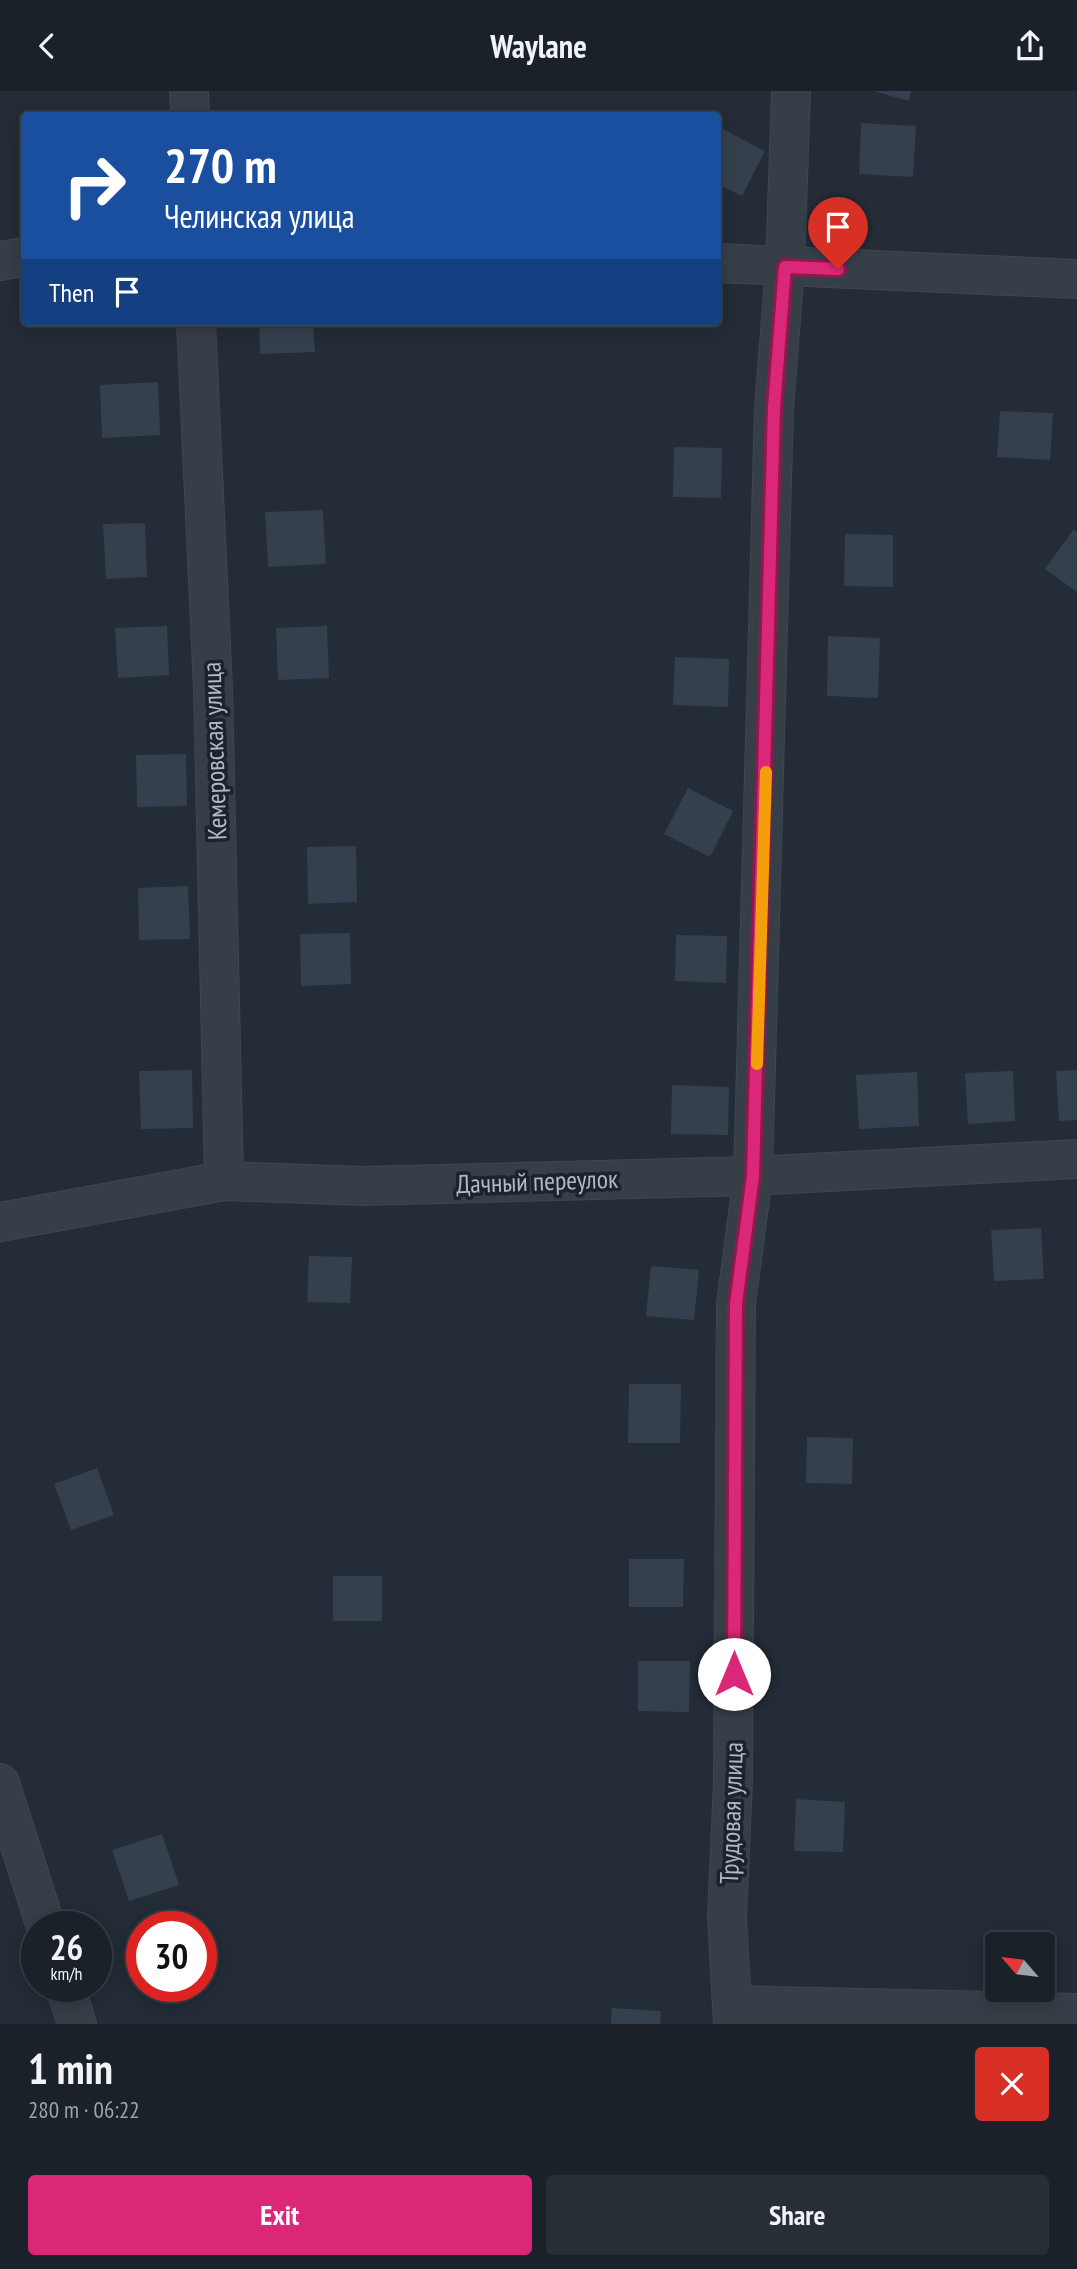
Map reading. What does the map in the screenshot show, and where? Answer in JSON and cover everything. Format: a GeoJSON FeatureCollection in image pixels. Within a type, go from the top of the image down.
{"type":"FeatureCollection","features":[{"type":"Feature","properties":{"kind":"street"},"geometry":{"type":"LineString","coordinates":[[189,91],[190,112]]}},
{"type":"Feature","properties":{"kind":"street","name":"Трудовая улица"},"geometry":{"type":"LineString","coordinates":[[734,2014],[727,1918],[733,1780],[736,1304],[753,1176],[774,408],[785,267],[791,91]]}},
{"type":"Feature","properties":{"kind":"street"},"geometry":{"type":"LineString","coordinates":[[0,261],[21,258]]}},
{"type":"Feature","properties":{"kind":"street"},"geometry":{"type":"LineString","coordinates":[[721,263],[1077,279]]}},
{"type":"Feature","properties":{"kind":"street","name":"Кемеровская улица"},"geometry":{"type":"LineString","coordinates":[[196,326],[213,688],[224,1181]]}},
{"type":"Feature","properties":{"kind":"street","name":"Дачный переулок"},"geometry":{"type":"LineString","coordinates":[[0,1222],[224,1181],[362,1186],[753,1176],[1077,1159]]}},
{"type":"Feature","properties":{"kind":"street"},"geometry":{"type":"LineString","coordinates":[[0,1783],[41,1911]]}},
{"type":"Feature","properties":{"kind":"street"},"geometry":{"type":"LineString","coordinates":[[70,2002],[77,2024]]}},
{"type":"Feature","properties":{"kind":"street"},"geometry":{"type":"LineString","coordinates":[[734,2014],[1077,2013]]}},
{"type":"Feature","properties":{"kind":"building"},"geometry":{"type":"Polygon","coordinates":[[[873,91],[911,91],[909,101],[873,91]]]}},
{"type":"Feature","properties":{"kind":"building"},"geometry":{"type":"Polygon","coordinates":[[[861,123],[916,126],[913,177],[859,174],[861,123]]]}},
{"type":"Feature","properties":{"kind":"building"},"geometry":{"type":"Polygon","coordinates":[[[721,128],[765,151],[742,196],[721,186],[721,128]]]}},
{"type":"Feature","properties":{"kind":"building"},"geometry":{"type":"Polygon","coordinates":[[[259,326],[313,326],[315,352],[260,354],[259,326]]]}},
{"type":"Feature","properties":{"kind":"building"},"geometry":{"type":"Polygon","coordinates":[[[158,382],[160,435],[102,438],[100,385],[158,382]]]}},
{"type":"Feature","properties":{"kind":"building"},"geometry":{"type":"Polygon","coordinates":[[[1000,411],[1053,413],[1050,460],[997,457],[1000,411]]]}},
{"type":"Feature","properties":{"kind":"building"},"geometry":{"type":"Polygon","coordinates":[[[674,447],[722,448],[721,498],[673,497],[674,447]]]}},
{"type":"Feature","properties":{"kind":"building"},"geometry":{"type":"Polygon","coordinates":[[[323,510],[326,564],[268,567],[265,512],[323,510]]]}},
{"type":"Feature","properties":{"kind":"building"},"geometry":{"type":"Polygon","coordinates":[[[145,523],[147,577],[106,579],[103,524],[145,523]]]}},
{"type":"Feature","properties":{"kind":"building"},"geometry":{"type":"Polygon","coordinates":[[[1074,529],[1077,532],[1077,592],[1045,569],[1074,529]]]}},
{"type":"Feature","properties":{"kind":"building"},"geometry":{"type":"Polygon","coordinates":[[[845,534],[893,535],[893,587],[844,586],[845,534]]]}},
{"type":"Feature","properties":{"kind":"building"},"geometry":{"type":"Polygon","coordinates":[[[167,626],[169,675],[118,678],[115,628],[167,626]]]}},
{"type":"Feature","properties":{"kind":"building"},"geometry":{"type":"Polygon","coordinates":[[[327,626],[329,678],[278,680],[276,628],[327,626]]]}},
{"type":"Feature","properties":{"kind":"building"},"geometry":{"type":"Polygon","coordinates":[[[828,636],[880,638],[878,698],[827,696],[828,636]]]}},
{"type":"Feature","properties":{"kind":"building"},"geometry":{"type":"Polygon","coordinates":[[[675,657],[729,659],[728,707],[673,705],[675,657]]]}},
{"type":"Feature","properties":{"kind":"building"},"geometry":{"type":"Polygon","coordinates":[[[186,754],[187,806],[137,807],[136,755],[186,754]]]}},
{"type":"Feature","properties":{"kind":"building"},"geometry":{"type":"Polygon","coordinates":[[[688,788],[733,811],[710,857],[664,834],[688,788]]]}},
{"type":"Feature","properties":{"kind":"building"},"geometry":{"type":"Polygon","coordinates":[[[356,846],[357,902],[308,904],[307,847],[356,846]]]}},
{"type":"Feature","properties":{"kind":"building"},"geometry":{"type":"Polygon","coordinates":[[[188,886],[190,939],[139,940],[138,888],[188,886]]]}},
{"type":"Feature","properties":{"kind":"building"},"geometry":{"type":"Polygon","coordinates":[[[350,933],[351,984],[301,986],[300,934],[350,933]]]}},
{"type":"Feature","properties":{"kind":"building"},"geometry":{"type":"Polygon","coordinates":[[[676,935],[727,936],[726,983],[675,981],[676,935]]]}},
{"type":"Feature","properties":{"kind":"building"},"geometry":{"type":"Polygon","coordinates":[[[192,1070],[193,1128],[141,1129],[139,1071],[192,1070]]]}},
{"type":"Feature","properties":{"kind":"building"},"geometry":{"type":"Polygon","coordinates":[[[1077,1070],[1077,1120],[1059,1121],[1056,1071],[1077,1070]]]}},
{"type":"Feature","properties":{"kind":"building"},"geometry":{"type":"Polygon","coordinates":[[[1013,1071],[1015,1121],[968,1124],[965,1073],[1013,1071]]]}},
{"type":"Feature","properties":{"kind":"building"},"geometry":{"type":"Polygon","coordinates":[[[917,1072],[919,1126],[859,1129],[856,1075],[917,1072]]]}},
{"type":"Feature","properties":{"kind":"building"},"geometry":{"type":"Polygon","coordinates":[[[672,1085],[729,1087],[728,1135],[671,1134],[672,1085]]]}},
{"type":"Feature","properties":{"kind":"building"},"geometry":{"type":"Polygon","coordinates":[[[1041,1228],[1044,1279],[994,1281],[991,1230],[1041,1228]]]}},
{"type":"Feature","properties":{"kind":"building"},"geometry":{"type":"Polygon","coordinates":[[[309,1256],[352,1257],[350,1303],[307,1302],[309,1256]]]}},
{"type":"Feature","properties":{"kind":"building"},"geometry":{"type":"Polygon","coordinates":[[[651,1266],[699,1270],[694,1320],[646,1316],[651,1266]]]}},
{"type":"Feature","properties":{"kind":"building"},"geometry":{"type":"Polygon","coordinates":[[[629,1384],[681,1384],[680,1443],[628,1443],[629,1384]]]}},
{"type":"Feature","properties":{"kind":"building"},"geometry":{"type":"Polygon","coordinates":[[[807,1437],[853,1438],[852,1484],[806,1483],[807,1437]]]}},
{"type":"Feature","properties":{"kind":"building"},"geometry":{"type":"Polygon","coordinates":[[[97,1468],[114,1515],[71,1530],[54,1484],[97,1468]]]}},
{"type":"Feature","properties":{"kind":"building"},"geometry":{"type":"Polygon","coordinates":[[[629,1559],[684,1559],[683,1607],[629,1607],[629,1559]]]}},
{"type":"Feature","properties":{"kind":"building"},"geometry":{"type":"Polygon","coordinates":[[[333,1576],[382,1576],[382,1621],[333,1621],[333,1576]]]}},
{"type":"Feature","properties":{"kind":"building"},"geometry":{"type":"Polygon","coordinates":[[[638,1661],[690,1661],[689,1712],[638,1711],[638,1661]]]}},
{"type":"Feature","properties":{"kind":"building"},"geometry":{"type":"Polygon","coordinates":[[[796,1799],[845,1802],[843,1852],[794,1851],[796,1799]]]}},
{"type":"Feature","properties":{"kind":"building"},"geometry":{"type":"Polygon","coordinates":[[[162,1834],[179,1885],[129,1901],[112,1850],[162,1834]]]}},
{"type":"Feature","properties":{"kind":"building"},"geometry":{"type":"Polygon","coordinates":[[[612,2008],[661,2011],[660,2024],[611,2024],[612,2008]]]}},
{"type":"Feature","properties":{"kind":"slow traffic"},"geometry":{"type":"LineString","coordinates":[[757,1064],[766,772]]}},
{"type":"Feature","properties":{"kind":"route"},"geometry":{"type":"LineString","coordinates":[[734,1674],[736,1304],[753,1176],[774,408],[785,267],[838,269]]}}]}
